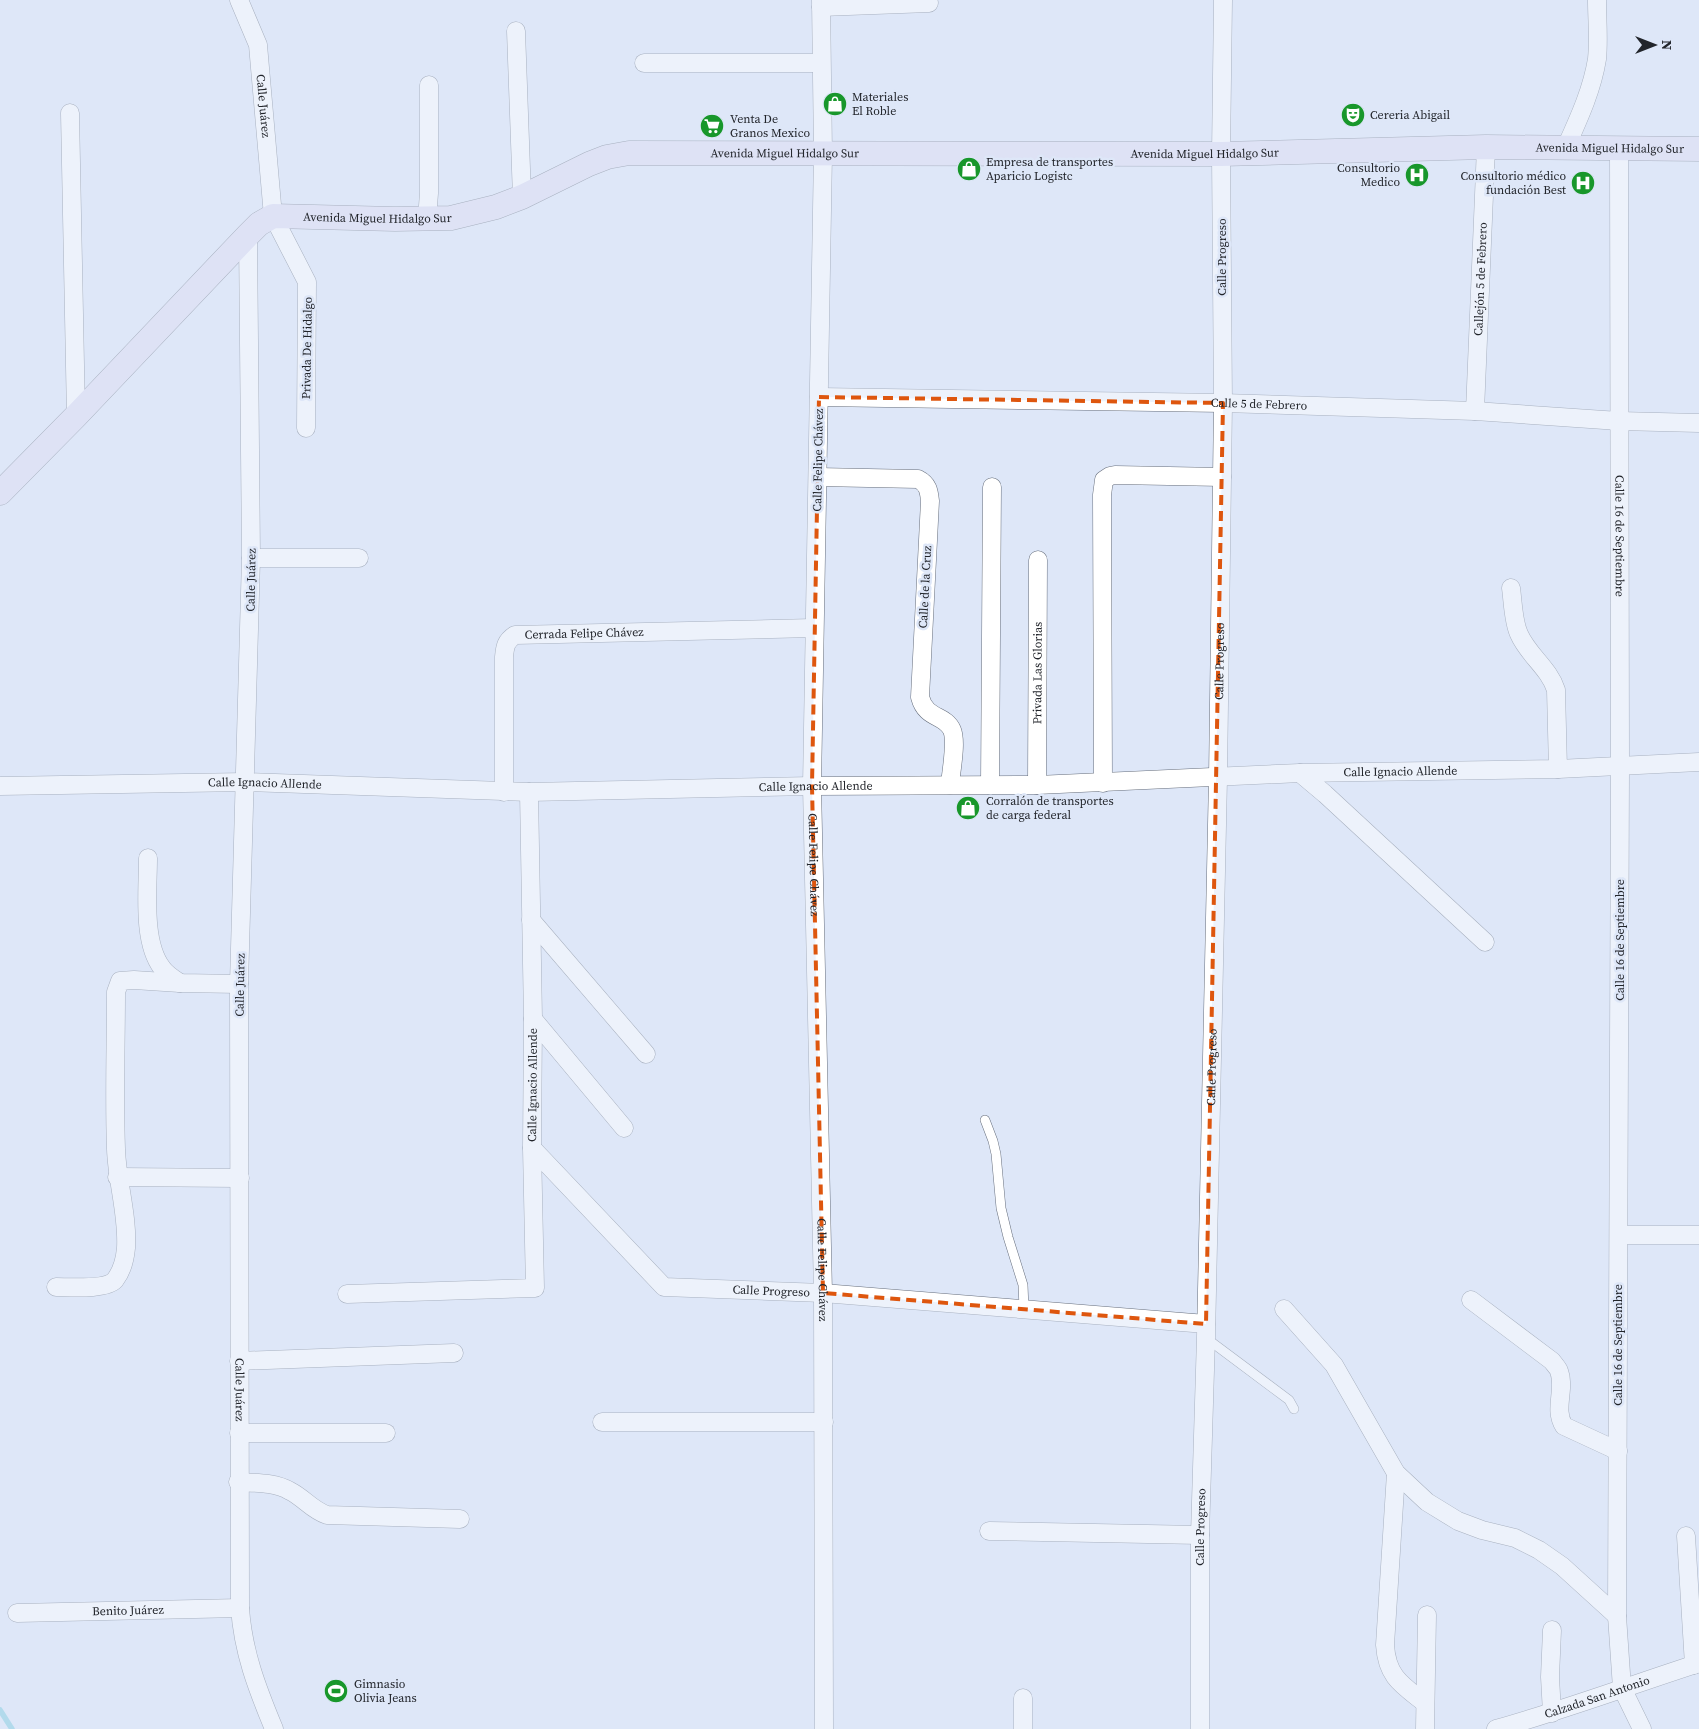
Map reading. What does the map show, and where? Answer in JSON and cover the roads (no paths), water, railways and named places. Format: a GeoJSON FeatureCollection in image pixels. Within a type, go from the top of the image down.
{"type":"FeatureCollection","features":[{"type":"Feature","properties":{"kind":"main road","name":"Avenida Miguel Hidalgo Sur"},"geometry":{"type":"LineString","coordinates":[[273,216],[428,219],[459,216],[496,207],[522,198],[589,164],[607,157],[629,152],[1221,154],[1486,146],[1699,149]]}},
{"type":"Feature","properties":{"kind":"main road"},"geometry":{"type":"LineString","coordinates":[[0,493],[248,235],[259,224],[273,216]]}},
{"type":"Feature","properties":{"kind":"street","name":"Calle Juárez"},"geometry":{"type":"LineString","coordinates":[[239,0],[258,45],[273,216]]}},
{"type":"Feature","properties":{"kind":"street","name":"Calle Progreso"},"geometry":{"type":"LineString","coordinates":[[1200,1729],[1200,1535],[1218,778],[1223,403],[1221,154],[1223,0]]}},
{"type":"Feature","properties":{"kind":"street"},"geometry":{"type":"LineString","coordinates":[[1566,147],[1589,95],[1594,74],[1597,56],[1597,0]]}},
{"type":"Feature","properties":{"kind":"street"},"geometry":{"type":"LineString","coordinates":[[821,3],[929,4]]}},
{"type":"Feature","properties":{"kind":"street","name":"Calle Felipe Chávez"},"geometry":{"type":"LineString","coordinates":[[821,3],[823,153],[818,477],[813,628],[812,786],[823,1293],[824,1729]]}},
{"type":"Feature","properties":{"kind":"street"},"geometry":{"type":"LineString","coordinates":[[516,31],[522,198]]}},
{"type":"Feature","properties":{"kind":"street"},"geometry":{"type":"LineString","coordinates":[[644,63],[822,63]]}},
{"type":"Feature","properties":{"kind":"street"},"geometry":{"type":"LineString","coordinates":[[428,219],[429,85]]}},
{"type":"Feature","properties":{"kind":"street"},"geometry":{"type":"LineString","coordinates":[[70,113],[76,416]]}},
{"type":"Feature","properties":{"kind":"street","name":"Callejón 5 de Febrero"},"geometry":{"type":"LineString","coordinates":[[1475,411],[1486,146]]}},
{"type":"Feature","properties":{"kind":"street","name":"Calle 16 de Septiembre"},"geometry":{"type":"LineString","coordinates":[[1619,147],[1620,766],[1617,1616],[1622,1688],[1642,1729]]}},
{"type":"Feature","properties":{"kind":"street","name":"Privada De Hidalgo"},"geometry":{"type":"LineString","coordinates":[[273,216],[307,282],[306,428]]}},
{"type":"Feature","properties":{"kind":"street","name":"Calle Juárez"},"geometry":{"type":"LineString","coordinates":[[248,235],[252,558],[239,984],[238,1482],[240,1608],[242,1634],[248,1661],[274,1729]]}},
{"type":"Feature","properties":{"kind":"street","name":"Calle 5 de Febrero"},"geometry":{"type":"LineString","coordinates":[[819,397],[1223,403],[1475,411],[1619,421],[1699,423]]}},
{"type":"Feature","properties":{"kind":"street"},"geometry":{"type":"LineString","coordinates":[[1103,783],[1102,494],[1104,480],[1115,475],[1222,477]]}},
{"type":"Feature","properties":{"kind":"street","name":"Calle de la Cruz"},"geometry":{"type":"LineString","coordinates":[[818,477],[918,479],[926,483],[930,501],[920,697],[926,710],[952,730],[950,785]]}},
{"type":"Feature","properties":{"kind":"street"},"geometry":{"type":"LineString","coordinates":[[990,785],[992,487]]}},
{"type":"Feature","properties":{"kind":"street"},"geometry":{"type":"LineString","coordinates":[[252,558],[359,558]]}},
{"type":"Feature","properties":{"kind":"street","name":"Privada Las Glorias"},"geometry":{"type":"LineString","coordinates":[[1037,785],[1038,560]]}},
{"type":"Feature","properties":{"kind":"street"},"geometry":{"type":"LineString","coordinates":[[1511,588],[1518,634],[1553,680],[1556,690],[1558,769]]}},
{"type":"Feature","properties":{"kind":"street","name":"Cerrada Felipe Chávez"},"geometry":{"type":"LineString","coordinates":[[504,792],[504,657],[508,640],[515,635],[813,628]]}},
{"type":"Feature","properties":{"kind":"street","name":"Calle Ignacio Allende"},"geometry":{"type":"LineString","coordinates":[[0,786],[245,782],[529,792],[812,786],[1037,785],[1300,773],[1558,769],[1699,762]]}},
{"type":"Feature","properties":{"kind":"street"},"geometry":{"type":"LineString","coordinates":[[1300,773],[1485,942]]}},
{"type":"Feature","properties":{"kind":"street","name":"Calle Ignacio Allende"},"geometry":{"type":"LineString","coordinates":[[347,1294],[535,1288],[529,792]]}},
{"type":"Feature","properties":{"kind":"street"},"geometry":{"type":"LineString","coordinates":[[148,858],[150,935],[155,954],[162,969],[180,983]]}},
{"type":"Feature","properties":{"kind":"street"},"geometry":{"type":"LineString","coordinates":[[531,920],[646,1054]]}},
{"type":"Feature","properties":{"kind":"street"},"geometry":{"type":"LineString","coordinates":[[56,1287],[95,1287],[113,1282],[121,1272],[126,1249],[126,1223],[117,1177],[116,1148],[117,986],[120,981],[239,984]]}},
{"type":"Feature","properties":{"kind":"street"},"geometry":{"type":"LineString","coordinates":[[533,1019],[624,1128]]}},
{"type":"Feature","properties":{"kind":"street","name":"Calle Progreso"},"geometry":{"type":"LineString","coordinates":[[532,1148],[664,1287],[823,1293],[1024,1309],[1206,1331]]}},
{"type":"Feature","properties":{"kind":"street"},"geometry":{"type":"LineString","coordinates":[[117,1177],[240,1178]]}},
{"type":"Feature","properties":{"kind":"street"},"geometry":{"type":"LineString","coordinates":[[1619,1235],[1699,1235]]}},
{"type":"Feature","properties":{"kind":"street"},"geometry":{"type":"LineString","coordinates":[[1471,1300],[1552,1361],[1559,1370],[1561,1385],[1560,1419],[1564,1426],[1618,1451]]}},
{"type":"Feature","properties":{"kind":"street"},"geometry":{"type":"LineString","coordinates":[[1284,1308],[1334,1366],[1396,1472],[1427,1502],[1458,1521],[1482,1530],[1515,1538],[1539,1550],[1562,1566],[1617,1616]]}},
{"type":"Feature","properties":{"kind":"street"},"geometry":{"type":"LineString","coordinates":[[239,1361],[454,1354]]}},
{"type":"Feature","properties":{"kind":"street"},"geometry":{"type":"LineString","coordinates":[[602,1422],[824,1422]]}},
{"type":"Feature","properties":{"kind":"street"},"geometry":{"type":"LineString","coordinates":[[239,1433],[386,1433]]}},
{"type":"Feature","properties":{"kind":"street"},"geometry":{"type":"LineString","coordinates":[[1396,1472],[1385,1645],[1386,1657],[1388,1667],[1394,1676],[1425,1703]]}},
{"type":"Feature","properties":{"kind":"street"},"geometry":{"type":"LineString","coordinates":[[238,1482],[270,1484],[291,1491],[313,1509],[327,1515],[460,1520]]}},
{"type":"Feature","properties":{"kind":"street"},"geometry":{"type":"LineString","coordinates":[[989,1531],[1200,1535]]}},
{"type":"Feature","properties":{"kind":"street"},"geometry":{"type":"LineString","coordinates":[[1686,1536],[1696,1664]]}},
{"type":"Feature","properties":{"kind":"street","name":"Benito Juárez"},"geometry":{"type":"LineString","coordinates":[[17,1613],[240,1608]]}},
{"type":"Feature","properties":{"kind":"street"},"geometry":{"type":"LineString","coordinates":[[1425,1729],[1427,1615]]}},
{"type":"Feature","properties":{"kind":"street"},"geometry":{"type":"LineString","coordinates":[[1552,1630],[1550,1677],[1552,1713]]}},
{"type":"Feature","properties":{"kind":"street","name":"Calzada San Antonio"},"geometry":{"type":"LineString","coordinates":[[1496,1729],[1552,1713],[1696,1664]]}},
{"type":"Feature","properties":{"kind":"street"},"geometry":{"type":"LineString","coordinates":[[1023,1698],[1023,1729]]}},
{"type":"Feature","properties":{"kind":"lane"},"geometry":{"type":"LineString","coordinates":[[986,1120],[996,1154],[1001,1208],[1023,1285],[1024,1309]]}},
{"type":"Feature","properties":{"kind":"lane"},"geometry":{"type":"LineString","coordinates":[[1206,1331],[1289,1400],[1294,1409]]}},
{"type":"Feature","properties":{"kind":"waterway"},"geometry":{"type":"LineString","coordinates":[[0,1710],[12,1729]]}},
{"type":"Feature","properties":{"kind":"place","name":"Materiales El Roble"},"geometry":{"type":"Point","coordinates":[835,104]}},
{"type":"Feature","properties":{"kind":"place","name":"Cereria Abigail"},"geometry":{"type":"Point","coordinates":[1353,115]}},
{"type":"Feature","properties":{"kind":"place","name":"Venta De Granos Mexico"},"geometry":{"type":"Point","coordinates":[712,126]}},
{"type":"Feature","properties":{"kind":"place","name":"Empresa de transportes Aparicio Logistc"},"geometry":{"type":"Point","coordinates":[969,169]}},
{"type":"Feature","properties":{"kind":"place","name":"Consultorio Medico"},"geometry":{"type":"Point","coordinates":[1417,175]}},
{"type":"Feature","properties":{"kind":"place","name":"Consultorio médico fundación Best"},"geometry":{"type":"Point","coordinates":[1583,183]}},
{"type":"Feature","properties":{"kind":"place","name":"Corralón de transportes de carga federal"},"geometry":{"type":"Point","coordinates":[968,808]}},
{"type":"Feature","properties":{"kind":"place","name":"Gimnasio Olivia Jeans"},"geometry":{"type":"Point","coordinates":[336,1691]}}]}
